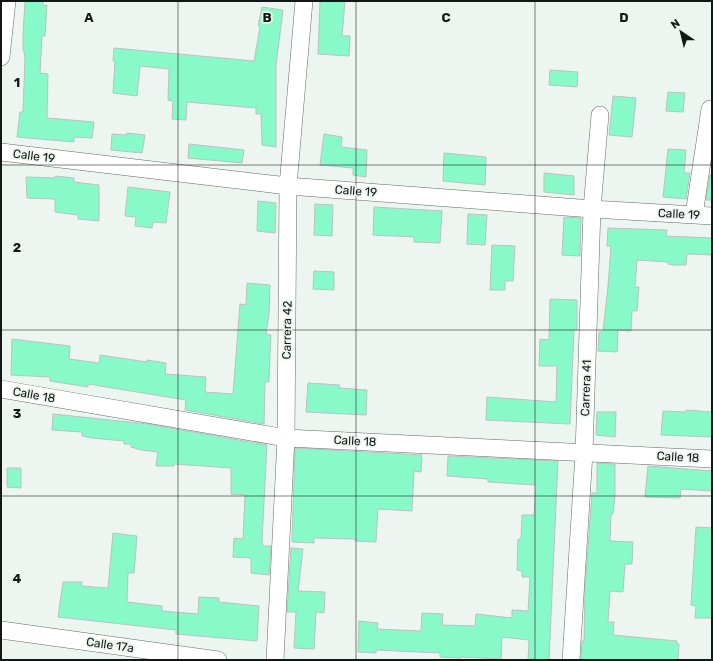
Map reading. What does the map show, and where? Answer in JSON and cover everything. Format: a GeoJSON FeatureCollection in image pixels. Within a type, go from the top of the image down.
{"type":"FeatureCollection","features":[{"type":"Feature","properties":{"kind":"street"},"geometry":{"type":"LineString","coordinates":[[1,57],[7,1]]}},
{"type":"Feature","properties":{"kind":"street","name":"Carrera 42"},"geometry":{"type":"LineString","coordinates":[[275,660],[286,438],[288,186],[304,1]]}},
{"type":"Feature","properties":{"kind":"street"},"geometry":{"type":"LineString","coordinates":[[694,215],[710,108]]}},
{"type":"Feature","properties":{"kind":"street","name":"Carrera 41"},"geometry":{"type":"LineString","coordinates":[[571,660],[584,453],[592,209],[600,115]]}},
{"type":"Feature","properties":{"kind":"street","name":"Calle 19"},"geometry":{"type":"LineString","coordinates":[[1,152],[288,186],[592,209],[712,216]]}},
{"type":"Feature","properties":{"kind":"street","name":"Calle 18"},"geometry":{"type":"LineString","coordinates":[[1,389],[286,438],[712,459]]}},
{"type":"Feature","properties":{"kind":"street","name":"Calle 17a"},"geometry":{"type":"LineString","coordinates":[[1,630],[218,660]]}},
{"type":"Feature","properties":{"kind":"building"},"geometry":{"type":"Polygon","coordinates":[[[25,1],[43,1],[43,5],[47,5],[45,36],[42,36],[40,73],[48,74],[47,118],[94,122],[92,138],[74,137],[74,142],[17,137],[20,112],[23,112],[25,58],[23,51],[23,34],[25,1]]]}},
{"type":"Feature","properties":{"kind":"building"},"geometry":{"type":"Polygon","coordinates":[[[320,1],[345,1],[342,36],[350,36],[349,56],[318,54],[320,1]]]}},
{"type":"Feature","properties":{"kind":"building"},"geometry":{"type":"Polygon","coordinates":[[[262,7],[283,10],[276,65],[276,147],[262,145],[261,114],[256,114],[256,108],[187,102],[186,120],[172,119],[173,101],[168,100],[169,69],[140,66],[137,96],[113,93],[115,61],[113,61],[114,48],[254,61],[262,7]]]}},
{"type":"Feature","properties":{"kind":"building"},"geometry":{"type":"Polygon","coordinates":[[[550,70],[578,72],[577,87],[549,85],[550,70]]]}},
{"type":"Feature","properties":{"kind":"building"},"geometry":{"type":"Polygon","coordinates":[[[668,92],[685,93],[683,112],[666,111],[668,92]]]}},
{"type":"Feature","properties":{"kind":"building"},"geometry":{"type":"Polygon","coordinates":[[[613,96],[636,98],[632,137],[609,135],[613,96]]]}},
{"type":"Feature","properties":{"kind":"building"},"geometry":{"type":"Polygon","coordinates":[[[127,133],[145,135],[142,153],[111,150],[112,134],[126,135],[127,133]]]}},
{"type":"Feature","properties":{"kind":"building"},"geometry":{"type":"Polygon","coordinates":[[[324,134],[342,137],[341,147],[367,150],[366,177],[353,175],[353,168],[320,165],[324,134]]]}},
{"type":"Feature","properties":{"kind":"building"},"geometry":{"type":"Polygon","coordinates":[[[189,144],[244,150],[242,163],[188,158],[189,144]]]}},
{"type":"Feature","properties":{"kind":"building"},"geometry":{"type":"Polygon","coordinates":[[[668,149],[686,150],[684,173],[690,173],[686,199],[663,197],[668,149]]]}},
{"type":"Feature","properties":{"kind":"building"},"geometry":{"type":"Polygon","coordinates":[[[444,153],[486,157],[485,185],[443,181],[444,153]]]}},
{"type":"Feature","properties":{"kind":"building"},"geometry":{"type":"Polygon","coordinates":[[[544,173],[574,176],[574,195],[544,192],[544,173]]]}},
{"type":"Feature","properties":{"kind":"building"},"geometry":{"type":"Polygon","coordinates":[[[710,175],[712,176],[712,200],[706,200],[710,175]]]}},
{"type":"Feature","properties":{"kind":"building"},"geometry":{"type":"Polygon","coordinates":[[[55,176],[74,178],[74,182],[99,185],[99,221],[78,219],[78,215],[55,212],[55,199],[27,198],[26,177],[55,178],[55,176]]]}},
{"type":"Feature","properties":{"kind":"building"},"geometry":{"type":"Polygon","coordinates":[[[128,187],[170,192],[166,223],[153,222],[152,228],[135,226],[136,217],[125,216],[128,187]]]}},
{"type":"Feature","properties":{"kind":"building"},"geometry":{"type":"Polygon","coordinates":[[[258,201],[276,203],[275,233],[257,231],[258,201]]]}},
{"type":"Feature","properties":{"kind":"building"},"geometry":{"type":"Polygon","coordinates":[[[315,204],[333,205],[332,236],[314,235],[315,204]]]}},
{"type":"Feature","properties":{"kind":"building"},"geometry":{"type":"Polygon","coordinates":[[[374,207],[442,211],[440,243],[414,242],[414,237],[373,235],[374,207]]]}},
{"type":"Feature","properties":{"kind":"building"},"geometry":{"type":"Polygon","coordinates":[[[468,214],[487,215],[485,245],[467,244],[468,214]]]}},
{"type":"Feature","properties":{"kind":"building"},"geometry":{"type":"Polygon","coordinates":[[[564,217],[581,218],[580,256],[562,255],[564,217]]]}},
{"type":"Feature","properties":{"kind":"building"},"geometry":{"type":"Polygon","coordinates":[[[608,228],[667,230],[666,236],[712,238],[712,255],[687,254],[686,265],[673,265],[668,264],[668,262],[637,260],[635,287],[639,287],[637,311],[632,311],[631,331],[618,330],[617,352],[598,351],[599,332],[603,332],[608,286],[611,246],[607,246],[608,228]]]}},
{"type":"Feature","properties":{"kind":"building"},"geometry":{"type":"Polygon","coordinates":[[[492,245],[515,246],[513,281],[505,281],[505,290],[490,290],[492,245]]]}},
{"type":"Feature","properties":{"kind":"building"},"geometry":{"type":"Polygon","coordinates":[[[314,271],[334,272],[334,290],[313,289],[314,271]]]}},
{"type":"Feature","properties":{"kind":"building"},"geometry":{"type":"Polygon","coordinates":[[[247,283],[270,285],[269,314],[266,334],[271,335],[269,382],[265,382],[264,424],[185,410],[186,400],[88,384],[88,387],[50,381],[50,377],[11,375],[12,339],[70,346],[69,359],[99,363],[100,355],[147,362],[147,360],[166,363],[165,374],[206,377],[205,392],[233,394],[240,304],[246,305],[247,283]]]}},
{"type":"Feature","properties":{"kind":"building"},"geometry":{"type":"Polygon","coordinates":[[[550,299],[577,300],[577,330],[574,330],[570,424],[486,420],[487,397],[556,402],[557,366],[539,366],[540,339],[549,340],[550,299]]]}},
{"type":"Feature","properties":{"kind":"building"},"geometry":{"type":"Polygon","coordinates":[[[308,383],[340,385],[339,388],[367,390],[366,415],[306,412],[308,383]]]}},
{"type":"Feature","properties":{"kind":"building"},"geometry":{"type":"Polygon","coordinates":[[[686,410],[712,412],[712,437],[661,435],[663,411],[686,412],[686,410]]]}},
{"type":"Feature","properties":{"kind":"building"},"geometry":{"type":"Polygon","coordinates":[[[597,412],[616,412],[615,437],[596,435],[597,412]]]}},
{"type":"Feature","properties":{"kind":"building"},"geometry":{"type":"Polygon","coordinates":[[[53,414],[148,424],[267,445],[262,540],[263,546],[271,546],[269,575],[251,573],[251,558],[233,557],[234,538],[243,539],[245,495],[231,494],[231,468],[174,464],[174,466],[156,466],[158,452],[131,447],[131,444],[124,444],[124,441],[82,436],[82,432],[52,430],[53,414]]]}},
{"type":"Feature","properties":{"kind":"building"},"geometry":{"type":"Polygon","coordinates":[[[295,448],[422,455],[421,472],[414,471],[412,511],[378,509],[376,542],[355,541],[355,539],[314,538],[314,543],[292,542],[295,448]]]}},
{"type":"Feature","properties":{"kind":"building"},"geometry":{"type":"Polygon","coordinates":[[[448,456],[558,461],[549,660],[528,660],[529,640],[502,637],[501,659],[440,657],[440,653],[376,650],[376,653],[358,652],[359,621],[378,623],[377,629],[421,631],[422,613],[443,614],[442,625],[475,626],[476,614],[512,618],[512,610],[528,611],[530,577],[522,577],[522,571],[517,570],[518,539],[521,539],[522,515],[534,515],[536,485],[488,482],[488,479],[447,476],[448,456]]]}},
{"type":"Feature","properties":{"kind":"building"},"geometry":{"type":"Polygon","coordinates":[[[597,463],[615,464],[615,495],[613,514],[611,514],[610,541],[633,542],[632,564],[625,564],[623,592],[610,591],[608,622],[614,622],[613,635],[677,641],[677,644],[679,644],[678,660],[581,660],[582,641],[584,641],[585,589],[592,493],[597,493],[597,463]]]}},
{"type":"Feature","properties":{"kind":"building"},"geometry":{"type":"Polygon","coordinates":[[[648,466],[712,471],[712,491],[681,489],[680,498],[645,497],[648,466]]]}},
{"type":"Feature","properties":{"kind":"building"},"geometry":{"type":"Polygon","coordinates":[[[7,468],[21,468],[21,488],[7,487],[7,468]]]}},
{"type":"Feature","properties":{"kind":"building"},"geometry":{"type":"Polygon","coordinates":[[[696,527],[712,528],[712,618],[695,618],[696,606],[691,605],[696,527]]]}},
{"type":"Feature","properties":{"kind":"building"},"geometry":{"type":"Polygon","coordinates":[[[113,533],[137,536],[134,573],[128,573],[127,602],[162,606],[162,611],[198,614],[199,597],[219,598],[219,602],[259,606],[257,641],[176,634],[176,630],[58,617],[63,582],[82,582],[81,586],[108,588],[113,533]]]}},
{"type":"Feature","properties":{"kind":"building"},"geometry":{"type":"Polygon","coordinates":[[[291,548],[303,549],[298,591],[325,592],[324,613],[316,612],[314,649],[294,648],[296,612],[287,612],[291,548]]]}}]}
